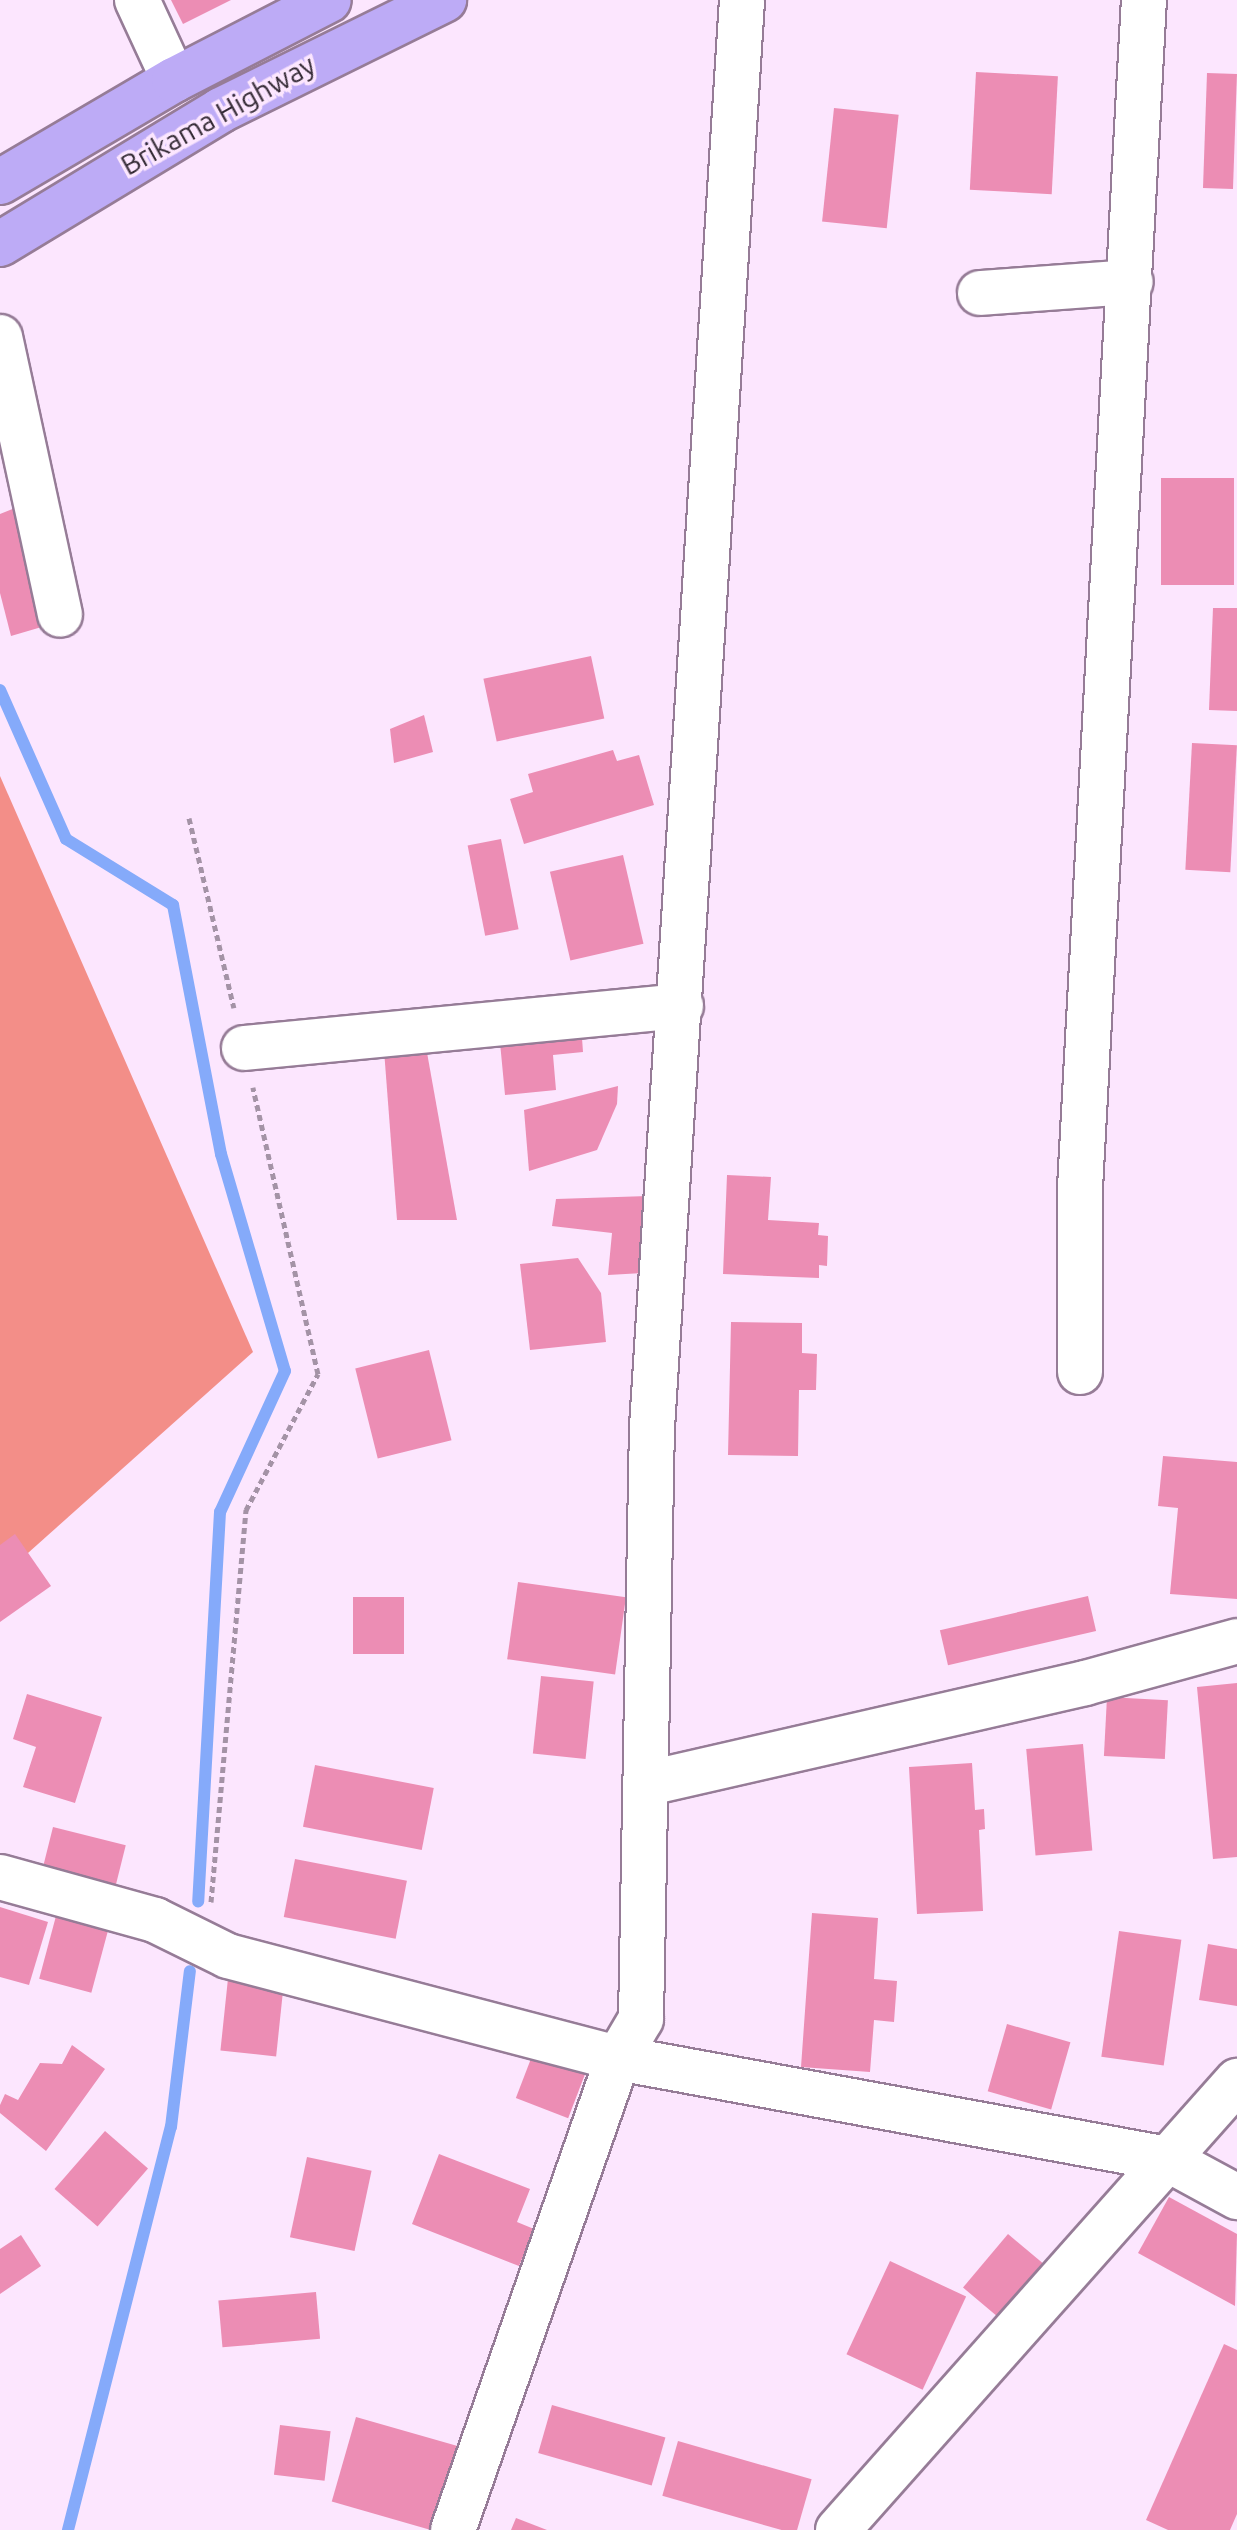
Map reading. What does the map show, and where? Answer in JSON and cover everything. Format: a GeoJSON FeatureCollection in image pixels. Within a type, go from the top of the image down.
{"type":"FeatureCollection","features":[{"type":"Feature","properties":{"kind":"highway","name":"Brikama Highway"},"geometry":{"type":"LineString","coordinates":[[0,182],[174,80],[329,0]]}},
{"type":"Feature","properties":{"kind":"highway","name":"Brikama Highway"},"geometry":{"type":"LineString","coordinates":[[0,244],[221,110],[444,0]]}},
{"type":"Feature","properties":{"kind":"street"},"geometry":{"type":"LineString","coordinates":[[137,0],[174,80]]}},
{"type":"Feature","properties":{"kind":"street"},"geometry":{"type":"LineString","coordinates":[[453,2530],[618,2058],[641,2019],[649,1783],[652,1427],[681,1006],[684,884],[742,0]]}},
{"type":"Feature","properties":{"kind":"street"},"geometry":{"type":"LineString","coordinates":[[1080,1372],[1080,1188],[1144,0]]}},
{"type":"Feature","properties":{"kind":"street"},"geometry":{"type":"LineString","coordinates":[[980,293],[1131,282]]}},
{"type":"Feature","properties":{"kind":"street"},"geometry":{"type":"LineString","coordinates":[[0,337],[60,615]]}},
{"type":"Feature","properties":{"kind":"street"},"geometry":{"type":"LineString","coordinates":[[244,1048],[681,1006]]}},
{"type":"Feature","properties":{"kind":"street"},"geometry":{"type":"LineString","coordinates":[[649,1783],[1085,1683],[1237,1641]]}},
{"type":"Feature","properties":{"kind":"street"},"geometry":{"type":"LineString","coordinates":[[0,1877],[155,1920],[228,1956],[618,2058],[1167,2159],[1237,2197]]}},
{"type":"Feature","properties":{"kind":"street"},"geometry":{"type":"LineString","coordinates":[[838,2530],[1237,2081]]}},
{"type":"Feature","properties":{"kind":"path"},"geometry":{"type":"LineString","coordinates":[[189,818],[318,1374],[246,1510],[207,1944]]}},
{"type":"Feature","properties":{"kind":"shaded area"},"geometry":{"type":"Polygon","coordinates":[[[0,776],[253,1352],[0,1578],[0,776]]]}},
{"type":"Feature","properties":{"kind":"building"},"geometry":{"type":"Polygon","coordinates":[[[171,0],[231,0],[183,24],[171,0]]]}},
{"type":"Feature","properties":{"kind":"building"},"geometry":{"type":"Polygon","coordinates":[[[976,72],[1058,76],[1052,194],[970,190],[976,72]]]}},
{"type":"Feature","properties":{"kind":"building"},"geometry":{"type":"Polygon","coordinates":[[[1207,73],[1237,74],[1233,189],[1203,188],[1207,73]]]}},
{"type":"Feature","properties":{"kind":"building"},"geometry":{"type":"Polygon","coordinates":[[[834,108],[899,115],[887,228],[822,221],[834,108]]]}},
{"type":"Feature","properties":{"kind":"building"},"geometry":{"type":"Polygon","coordinates":[[[1161,478],[1234,478],[1234,585],[1161,585],[1161,478]]]}},
{"type":"Feature","properties":{"kind":"building"},"geometry":{"type":"Polygon","coordinates":[[[20,506],[45,626],[11,636],[0,593],[0,514],[20,506]]]}},
{"type":"Feature","properties":{"kind":"building"},"geometry":{"type":"Polygon","coordinates":[[[1213,608],[1237,608],[1237,711],[1209,710],[1213,608]]]}},
{"type":"Feature","properties":{"kind":"building"},"geometry":{"type":"Polygon","coordinates":[[[591,656],[604,719],[497,741],[483,679],[591,656]]]}},
{"type":"Feature","properties":{"kind":"building"},"geometry":{"type":"Polygon","coordinates":[[[424,715],[433,752],[394,763],[390,729],[424,715]]]}},
{"type":"Feature","properties":{"kind":"building"},"geometry":{"type":"Polygon","coordinates":[[[1192,743],[1237,745],[1230,872],[1185,870],[1192,743]]]}},
{"type":"Feature","properties":{"kind":"building"},"geometry":{"type":"Polygon","coordinates":[[[613,750],[617,761],[639,755],[654,805],[524,844],[510,799],[533,792],[528,774],[613,750]]]}},
{"type":"Feature","properties":{"kind":"building"},"geometry":{"type":"Polygon","coordinates":[[[501,839],[519,929],[485,936],[468,845],[501,839]]]}},
{"type":"Feature","properties":{"kind":"building"},"geometry":{"type":"Polygon","coordinates":[[[623,855],[643,944],[570,961],[550,872],[623,855]]]}},
{"type":"Feature","properties":{"kind":"building"},"geometry":{"type":"Polygon","coordinates":[[[581,1024],[583,1052],[553,1055],[556,1090],[505,1095],[499,1032],[581,1024]]]}},
{"type":"Feature","properties":{"kind":"building"},"geometry":{"type":"Polygon","coordinates":[[[426,1047],[457,1220],[397,1220],[384,1050],[426,1047]]]}},
{"type":"Feature","properties":{"kind":"building"},"geometry":{"type":"Polygon","coordinates":[[[618,1086],[617,1104],[597,1150],[529,1171],[524,1110],[618,1086]]]}},
{"type":"Feature","properties":{"kind":"building"},"geometry":{"type":"Polygon","coordinates":[[[727,1175],[771,1177],[768,1220],[819,1223],[818,1235],[828,1236],[827,1266],[819,1265],[819,1278],[723,1274],[727,1175]]]}},
{"type":"Feature","properties":{"kind":"building"},"geometry":{"type":"Polygon","coordinates":[[[648,1196],[643,1273],[608,1275],[612,1233],[552,1226],[556,1199],[648,1196]]]}},
{"type":"Feature","properties":{"kind":"building"},"geometry":{"type":"Polygon","coordinates":[[[578,1258],[601,1293],[606,1342],[530,1350],[520,1264],[578,1258]]]}},
{"type":"Feature","properties":{"kind":"building"},"geometry":{"type":"Polygon","coordinates":[[[731,1322],[802,1323],[802,1353],[817,1354],[816,1390],[799,1390],[798,1456],[728,1455],[731,1322]]]}},
{"type":"Feature","properties":{"kind":"building"},"geometry":{"type":"Polygon","coordinates":[[[429,1350],[451,1440],[378,1459],[355,1368],[429,1350]]]}},
{"type":"Feature","properties":{"kind":"building"},"geometry":{"type":"Polygon","coordinates":[[[1163,1456],[1237,1462],[1237,1599],[1170,1594],[1178,1508],[1158,1506],[1163,1456]]]}},
{"type":"Feature","properties":{"kind":"building"},"geometry":{"type":"Polygon","coordinates":[[[15,1534],[51,1586],[0,1622],[0,1545],[15,1534]]]}},
{"type":"Feature","properties":{"kind":"building"},"geometry":{"type":"Polygon","coordinates":[[[518,1582],[626,1597],[615,1674],[507,1659],[518,1582]]]}},
{"type":"Feature","properties":{"kind":"building"},"geometry":{"type":"Polygon","coordinates":[[[1088,1596],[1096,1631],[948,1665],[940,1630],[1088,1596]]]}},
{"type":"Feature","properties":{"kind":"building"},"geometry":{"type":"Polygon","coordinates":[[[353,1597],[404,1597],[404,1654],[353,1654],[353,1597]]]}},
{"type":"Feature","properties":{"kind":"building"},"geometry":{"type":"Polygon","coordinates":[[[541,1676],[594,1682],[586,1759],[533,1754],[541,1676]]]}},
{"type":"Feature","properties":{"kind":"building"},"geometry":{"type":"Polygon","coordinates":[[[1237,1683],[1237,1857],[1213,1859],[1197,1687],[1237,1683]]]}},
{"type":"Feature","properties":{"kind":"building"},"geometry":{"type":"Polygon","coordinates":[[[27,1694],[102,1717],[75,1803],[23,1787],[36,1747],[13,1739],[27,1694]]]}},
{"type":"Feature","properties":{"kind":"building"},"geometry":{"type":"Polygon","coordinates":[[[1107,1697],[1168,1700],[1165,1759],[1104,1756],[1107,1697]]]}},
{"type":"Feature","properties":{"kind":"building"},"geometry":{"type":"Polygon","coordinates":[[[1083,1744],[1092,1851],[1036,1856],[1026,1749],[1083,1744]]]}},
{"type":"Feature","properties":{"kind":"building"},"geometry":{"type":"Polygon","coordinates":[[[972,1763],[975,1810],[984,1809],[985,1829],[979,1830],[983,1911],[917,1914],[909,1767],[972,1763]]]}},
{"type":"Feature","properties":{"kind":"building"},"geometry":{"type":"Polygon","coordinates":[[[315,1765],[434,1788],[422,1850],[303,1827],[315,1765]]]}},
{"type":"Feature","properties":{"kind":"building"},"geometry":{"type":"Polygon","coordinates":[[[53,1827],[126,1845],[110,1908],[37,1890],[53,1827]]]}},
{"type":"Feature","properties":{"kind":"building"},"geometry":{"type":"Polygon","coordinates":[[[295,1859],[407,1881],[396,1939],[284,1917],[295,1859]]]}},
{"type":"Feature","properties":{"kind":"building"},"geometry":{"type":"Polygon","coordinates":[[[0,1907],[48,1922],[29,1985],[0,1977],[0,1907]]]}},
{"type":"Feature","properties":{"kind":"building"},"geometry":{"type":"Polygon","coordinates":[[[812,1913],[878,1918],[874,1979],[897,1981],[894,2022],[874,2020],[870,2072],[801,2067],[812,1913]]]}},
{"type":"Feature","properties":{"kind":"building"},"geometry":{"type":"Polygon","coordinates":[[[56,1916],[108,1930],[91,1993],[39,1979],[56,1916]]]}},
{"type":"Feature","properties":{"kind":"building"},"geometry":{"type":"Polygon","coordinates":[[[1119,1931],[1181,1940],[1164,2066],[1101,2057],[1119,1931]]]}},
{"type":"Feature","properties":{"kind":"building"},"geometry":{"type":"Polygon","coordinates":[[[1208,1944],[1237,1949],[1237,2006],[1199,2000],[1208,1944]]]}},
{"type":"Feature","properties":{"kind":"building"},"geometry":{"type":"Polygon","coordinates":[[[229,1969],[285,1975],[276,2056],[220,2051],[229,1969]]]}},
{"type":"Feature","properties":{"kind":"building"},"geometry":{"type":"Polygon","coordinates":[[[1007,2024],[1070,2042],[1051,2109],[988,2091],[1007,2024]]]}},
{"type":"Feature","properties":{"kind":"building"},"geometry":{"type":"Polygon","coordinates":[[[537,2043],[589,2063],[568,2118],[516,2098],[537,2043]]]}},
{"type":"Feature","properties":{"kind":"building"},"geometry":{"type":"Polygon","coordinates":[[[72,2045],[105,2069],[46,2151],[0,2113],[0,2105],[5,2094],[18,2100],[40,2063],[62,2064],[72,2045]]]}},
{"type":"Feature","properties":{"kind":"building"},"geometry":{"type":"Polygon","coordinates":[[[105,2131],[148,2168],[98,2227],[54,2189],[105,2131]]]}},
{"type":"Feature","properties":{"kind":"building"},"geometry":{"type":"Polygon","coordinates":[[[439,2154],[530,2189],[517,2222],[534,2229],[519,2266],[412,2224],[439,2154]]]}},
{"type":"Feature","properties":{"kind":"building"},"geometry":{"type":"Polygon","coordinates":[[[307,2157],[372,2171],[355,2251],[290,2237],[307,2157]]]}},
{"type":"Feature","properties":{"kind":"building"},"geometry":{"type":"Polygon","coordinates":[[[1169,2197],[1237,2234],[1235,2306],[1138,2253],[1169,2197]]]}},
{"type":"Feature","properties":{"kind":"building"},"geometry":{"type":"Polygon","coordinates":[[[1008,2234],[1058,2276],[1013,2329],[963,2288],[1008,2234]]]}},
{"type":"Feature","properties":{"kind":"building"},"geometry":{"type":"Polygon","coordinates":[[[21,2235],[41,2266],[0,2294],[0,2249],[21,2235]]]}},
{"type":"Feature","properties":{"kind":"building"},"geometry":{"type":"Polygon","coordinates":[[[890,2261],[966,2296],[923,2390],[846,2354],[890,2261]]]}},
{"type":"Feature","properties":{"kind":"building"},"geometry":{"type":"Polygon","coordinates":[[[316,2292],[320,2339],[222,2347],[218,2301],[316,2292]]]}},
{"type":"Feature","properties":{"kind":"building"},"geometry":{"type":"Polygon","coordinates":[[[1224,2344],[1237,2350],[1237,2514],[1230,2530],[1168,2530],[1146,2520],[1224,2344]]]}},
{"type":"Feature","properties":{"kind":"building"},"geometry":{"type":"Polygon","coordinates":[[[552,2405],[665,2438],[652,2486],[538,2453],[552,2405]]]}},
{"type":"Feature","properties":{"kind":"building"},"geometry":{"type":"Polygon","coordinates":[[[356,2417],[464,2448],[440,2530],[332,2502],[356,2417]]]}},
{"type":"Feature","properties":{"kind":"building"},"geometry":{"type":"Polygon","coordinates":[[[280,2425],[331,2431],[325,2481],[274,2475],[280,2425]]]}},
{"type":"Feature","properties":{"kind":"building"},"geometry":{"type":"Polygon","coordinates":[[[678,2441],[812,2479],[797,2530],[782,2530],[662,2496],[678,2441]]]}},
{"type":"Feature","properties":{"kind":"building"},"geometry":{"type":"Polygon","coordinates":[[[516,2518],[547,2530],[511,2530],[516,2518]]]}},
{"type":"Feature","properties":{"kind":"waterway"},"geometry":{"type":"LineString","coordinates":[[0,690],[66,839],[173,905],[221,1154],[285,1371],[220,1512],[198,1901]]}},
{"type":"Feature","properties":{"kind":"waterway"},"geometry":{"type":"LineString","coordinates":[[68,2530],[171,2127],[190,1971]]}}]}
